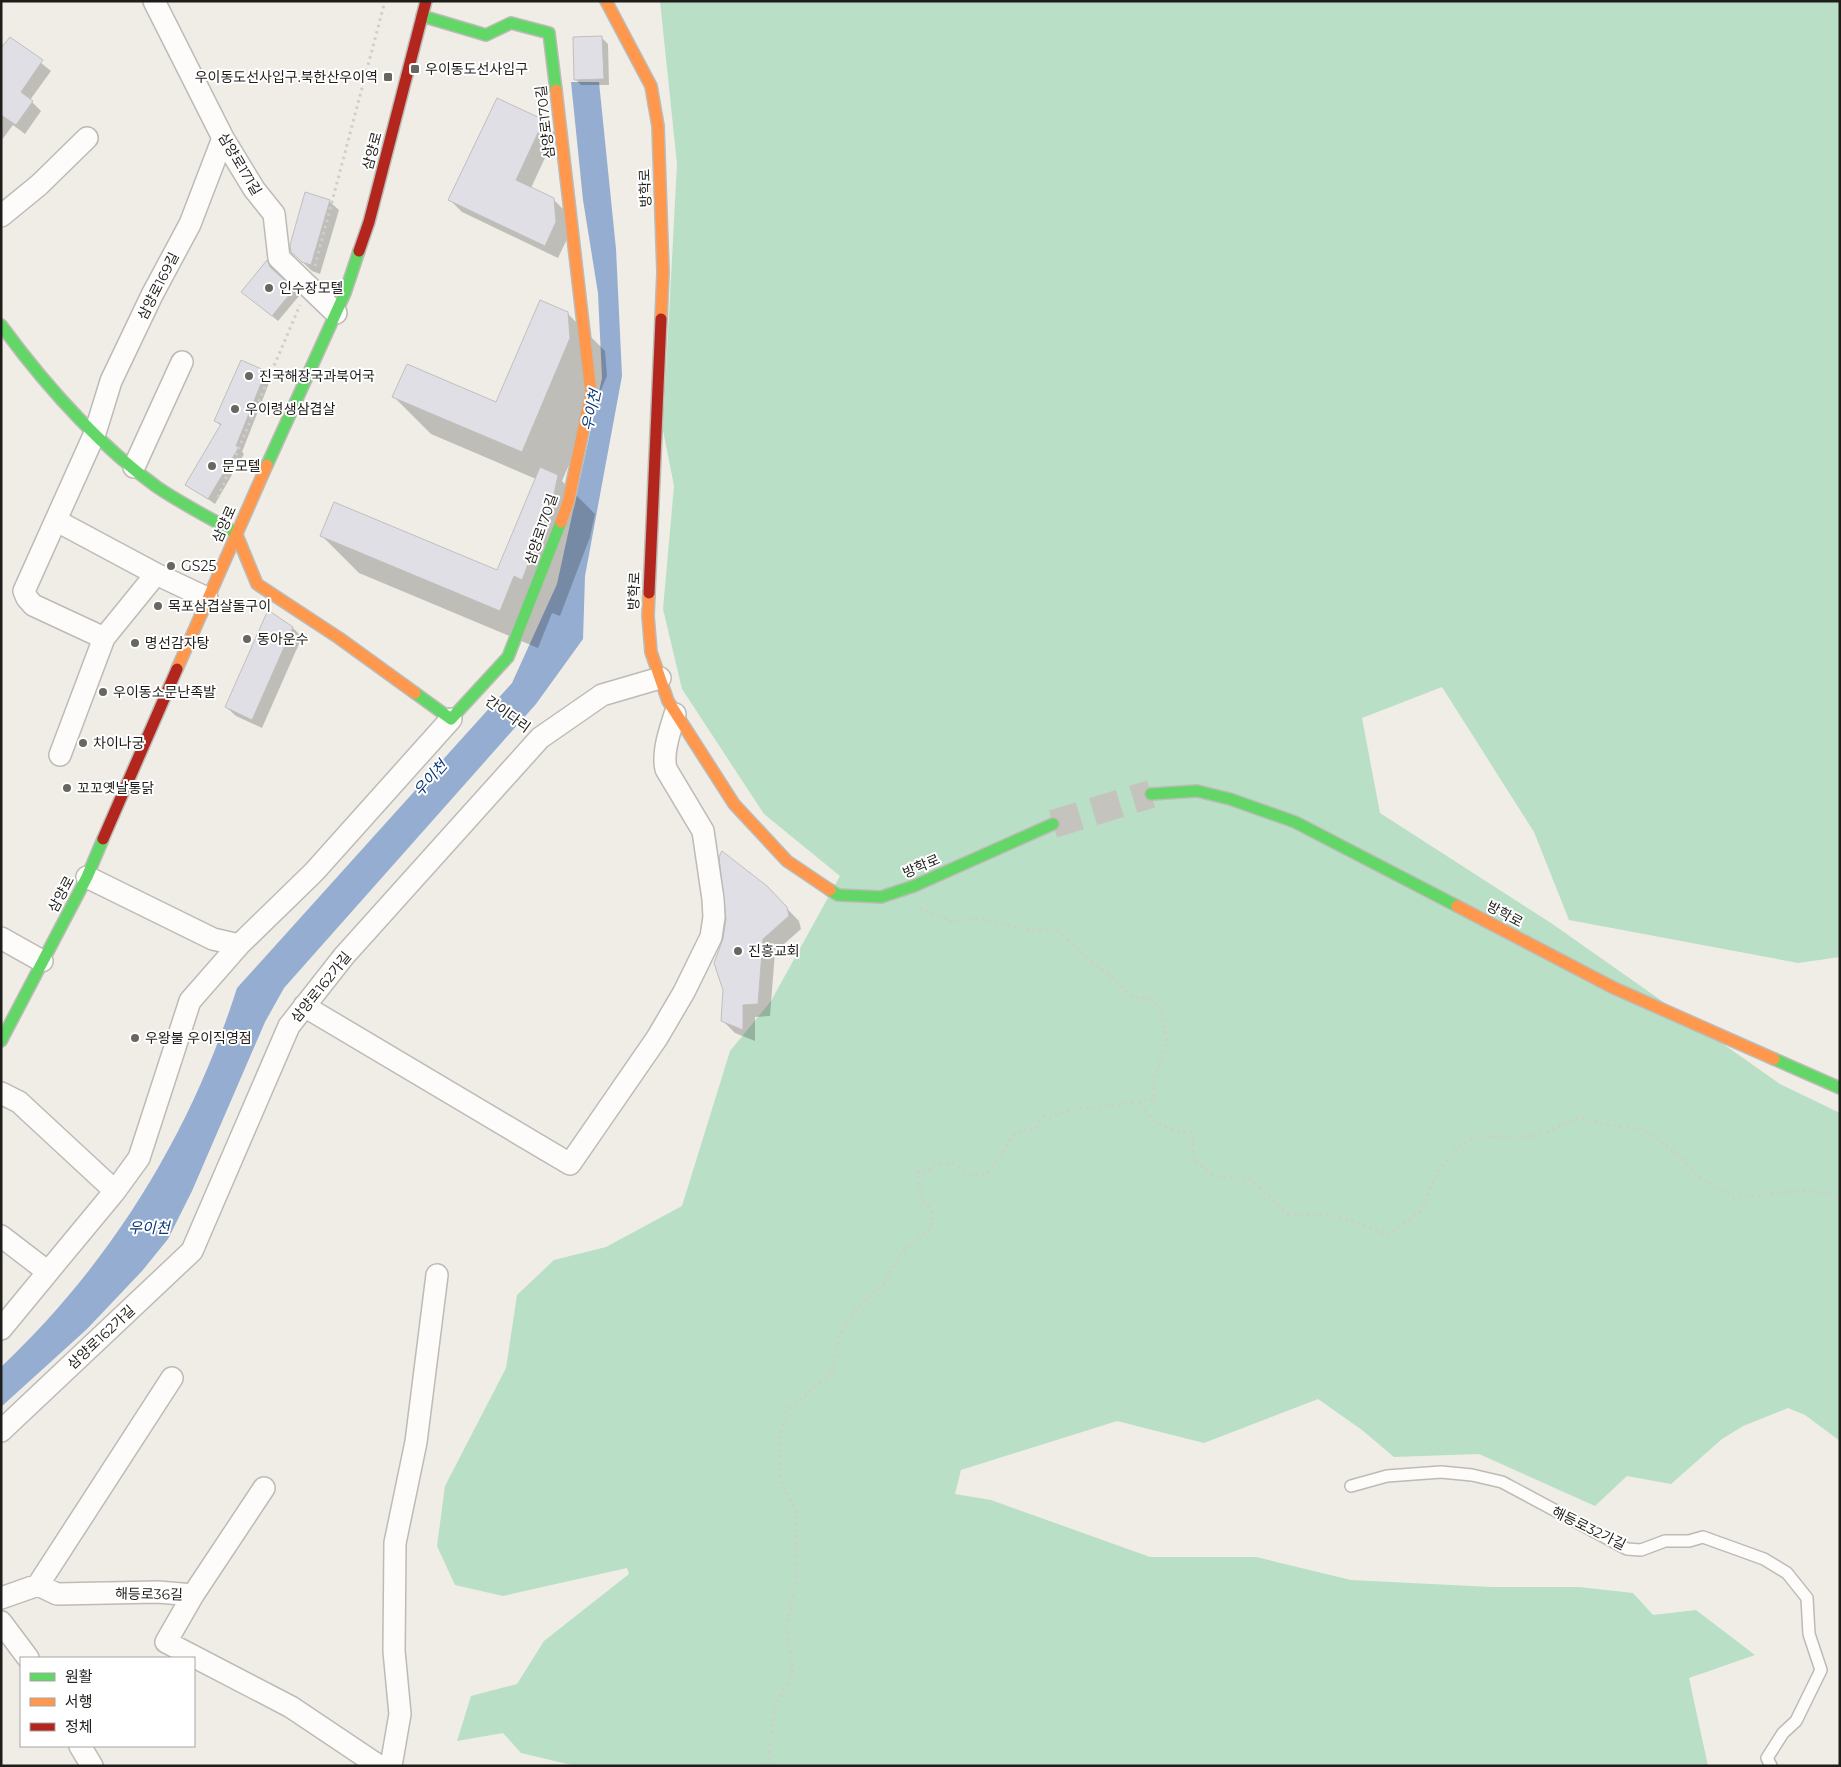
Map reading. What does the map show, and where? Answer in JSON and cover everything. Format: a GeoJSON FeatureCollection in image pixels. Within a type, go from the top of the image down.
{"type":"FeatureCollection","features":[{"type":"Feature","properties":{"kind":"main road","name":"삼양로"},"geometry":{"type":"LineString","coordinates":[[1,1041],[87,877],[207,598],[345,293],[368,222],[426,1]]}},
{"type":"Feature","properties":{"kind":"main road","name":"방학로"},"geometry":{"type":"LineString","coordinates":[[606,1],[651,86],[658,126],[663,272],[648,616],[651,652],[675,714],[734,804],[787,861],[838,895],[881,897],[914,886],[1053,824]]}},
{"type":"Feature","properties":{"kind":"main road","name":"삼양로170길"},"geometry":{"type":"LineString","coordinates":[[422,16],[486,35],[511,22],[549,33],[585,326],[591,393],[568,503],[524,620],[508,657],[451,719]]}},
{"type":"Feature","properties":{"kind":"main road"},"geometry":{"type":"LineString","coordinates":[[1,325],[23,357],[66,408],[149,480],[236,533],[257,584],[339,638],[451,719]]}},
{"type":"Feature","properties":{"kind":"main road","name":"방학로"},"geometry":{"type":"LineString","coordinates":[[1151,794],[1197,791],[1230,799],[1296,822],[1614,988],[1840,1088]]}},
{"type":"Feature","properties":{"kind":"street","name":"삼양로171길"},"geometry":{"type":"LineString","coordinates":[[154,1],[223,138],[254,189],[274,214],[279,258],[336,314]]}},
{"type":"Feature","properties":{"kind":"street"},"geometry":{"type":"LineString","coordinates":[[1,216],[39,185],[87,138]]}},
{"type":"Feature","properties":{"kind":"street","name":"삼양로169길"},"geometry":{"type":"LineString","coordinates":[[104,638],[33,605],[24,591],[58,521],[96,434],[111,381],[152,295],[190,224],[223,138]]}},
{"type":"Feature","properties":{"kind":"street"},"geometry":{"type":"LineString","coordinates":[[134,467],[182,362]]}},
{"type":"Feature","properties":{"kind":"street"},"geometry":{"type":"LineString","coordinates":[[58,521],[156,574],[207,598]]}},
{"type":"Feature","properties":{"kind":"street"},"geometry":{"type":"LineString","coordinates":[[60,755],[104,638],[156,574]]}},
{"type":"Feature","properties":{"kind":"street","name":"삼양로162가길"},"geometry":{"type":"LineString","coordinates":[[1,1431],[192,1251],[289,1026],[344,956],[540,738],[602,694],[660,678]]}},
{"type":"Feature","properties":{"kind":"street"},"geometry":{"type":"LineString","coordinates":[[304,1006],[570,1164],[658,1038],[684,992],[711,937],[714,917],[713,899],[703,831],[666,769],[665,762],[669,732],[675,714]]}},
{"type":"Feature","properties":{"kind":"street"},"geometry":{"type":"LineString","coordinates":[[1,1329],[115,1191],[138,1158],[190,1001],[239,945],[314,872],[451,719]]}},
{"type":"Feature","properties":{"kind":"street"},"geometry":{"type":"LineString","coordinates":[[87,877],[213,939],[239,945]]}},
{"type":"Feature","properties":{"kind":"street"},"geometry":{"type":"LineString","coordinates":[[1,938],[42,961]]}},
{"type":"Feature","properties":{"kind":"street"},"geometry":{"type":"LineString","coordinates":[[1,1093],[19,1102],[115,1191]]}},
{"type":"Feature","properties":{"kind":"street"},"geometry":{"type":"LineString","coordinates":[[1,1236],[48,1272]]}},
{"type":"Feature","properties":{"kind":"street"},"geometry":{"type":"LineString","coordinates":[[391,1766],[400,1714],[394,1643],[395,1543],[417,1433],[437,1275]]}},
{"type":"Feature","properties":{"kind":"street"},"geometry":{"type":"LineString","coordinates":[[1,1598],[38,1585],[172,1378]]}},
{"type":"Feature","properties":{"kind":"street","name":"해등로36길"},"geometry":{"type":"LineString","coordinates":[[38,1585],[57,1594],[158,1592],[193,1595],[264,1488]]}},
{"type":"Feature","properties":{"kind":"street"},"geometry":{"type":"LineString","coordinates":[[193,1595],[166,1642],[195,1657]]}},
{"type":"Feature","properties":{"kind":"street"},"geometry":{"type":"LineString","coordinates":[[1,1622],[27,1657]]}},
{"type":"Feature","properties":{"kind":"street"},"geometry":{"type":"LineString","coordinates":[[195,1657],[291,1707],[379,1766]]}},
{"type":"Feature","properties":{"kind":"street"},"geometry":{"type":"LineString","coordinates":[[81,1747],[92,1766]]}},
{"type":"Feature","properties":{"kind":"lane","name":"해등로32가길"},"geometry":{"type":"LineString","coordinates":[[1351,1486],[1387,1476],[1441,1472],[1472,1475],[1502,1482],[1627,1549],[1640,1550],[1665,1540],[1690,1541],[1703,1537],[1764,1559],[1787,1573],[1807,1598],[1809,1634],[1821,1670],[1796,1721],[1783,1733],[1767,1758],[1770,1766]]}},
{"type":"Feature","properties":{"kind":"path"},"geometry":{"type":"LineString","coordinates":[[209,516],[308,286],[321,248],[385,1]]}},
{"type":"Feature","properties":{"kind":"path","name":"간이다리"},"geometry":{"type":"LineString","coordinates":[[476,691],[540,738]]}},
{"type":"Feature","properties":{"kind":"path"},"geometry":{"type":"LineString","coordinates":[[768,1766],[774,1710],[793,1671],[786,1628],[797,1578],[796,1510],[780,1480],[779,1436],[788,1410],[832,1374],[838,1338],[856,1308],[884,1284],[900,1254],[931,1229],[933,1212],[921,1199],[917,1172],[926,1173],[933,1165],[956,1164],[964,1171],[977,1176],[986,1175],[1004,1152],[1010,1137],[1022,1129],[1035,1130],[1040,1120],[1046,1116],[1050,1118],[1064,1111],[1138,1102],[1155,1098],[1153,1081],[1167,1040],[1160,1007],[1147,998],[1133,997],[1054,928],[1034,931],[976,918],[952,922],[915,906]]}},
{"type":"Feature","properties":{"kind":"path"},"geometry":{"type":"LineString","coordinates":[[1138,1102],[1148,1117],[1166,1128],[1192,1132],[1193,1158],[1213,1176],[1252,1180],[1287,1214],[1338,1216],[1388,1235],[1422,1210],[1437,1173],[1452,1154],[1474,1136],[1528,1137],[1547,1132],[1579,1117],[1604,1124],[1642,1129],[1680,1156],[1702,1179],[1735,1198],[1806,1190],[1831,1194],[1840,1199]]}},
{"type":"Feature","properties":{"kind":"green space"},"geometry":{"type":"Polygon","coordinates":[[[660,1],[1840,1],[1840,957],[1798,963],[1569,920],[1534,832],[1442,687],[1362,718],[1380,813],[1551,923],[1780,1084],[1840,1113],[1840,1441],[1805,1415],[1788,1408],[1743,1426],[1722,1439],[1671,1484],[1627,1476],[1595,1506],[1479,1454],[1394,1457],[1362,1430],[1318,1399],[1204,1443],[1117,1421],[961,1470],[955,1494],[991,1500],[1150,1557],[1256,1557],[1351,1580],[1491,1587],[1579,1587],[1633,1593],[1653,1615],[1696,1610],[1755,1655],[1689,1678],[1708,1766],[576,1766],[521,1753],[503,1733],[457,1741],[471,1696],[517,1684],[544,1641],[629,1574],[627,1568],[503,1596],[455,1585],[437,1546],[445,1486],[506,1368],[517,1295],[554,1260],[606,1247],[682,1206],[730,1051],[771,1001],[840,876],[764,814],[682,689],[663,609],[674,486],[663,430],[677,164],[660,1]]]}},
{"type":"Feature","properties":{"kind":"water","name":"우이천"},"geometry":{"type":"Polygon","coordinates":[[[571,82],[599,82],[616,249],[622,376],[585,576],[583,639],[536,704],[284,988],[265,1022],[192,1191],[168,1239],[142,1271],[87,1329],[1,1407],[1,1367],[41,1327],[78,1284],[112,1239],[143,1192],[171,1144],[196,1094],[218,1042],[237,988],[512,683],[557,584],[602,378],[598,293],[583,200],[571,82]]]}},
{"type":"Feature","properties":{"kind":"building"},"geometry":{"type":"Polygon","coordinates":[[[602,36],[604,79],[574,80],[573,37],[602,36]]]}},
{"type":"Feature","properties":{"kind":"building"},"geometry":{"type":"Polygon","coordinates":[[[10,37],[43,60],[21,92],[33,101],[16,125],[1,115],[1,48],[10,37]]]}},
{"type":"Feature","properties":{"kind":"building"},"geometry":{"type":"Polygon","coordinates":[[[497,98],[544,120],[516,180],[554,198],[556,222],[545,246],[448,200],[497,98]]]}},
{"type":"Feature","properties":{"kind":"building"},"geometry":{"type":"Polygon","coordinates":[[[305,192],[330,200],[311,265],[302,262],[291,252],[290,245],[305,192]]]}},
{"type":"Feature","properties":{"kind":"building","name":"인수장모텔"},"geometry":{"type":"Polygon","coordinates":[[[267,260],[270,267],[294,289],[272,316],[241,292],[267,260]]]}},
{"type":"Feature","properties":{"kind":"building"},"geometry":{"type":"Polygon","coordinates":[[[540,300],[568,312],[570,338],[522,452],[392,397],[407,364],[496,402],[540,300]]]}},
{"type":"Feature","properties":{"kind":"building"},"geometry":{"type":"Polygon","coordinates":[[[241,360],[266,371],[236,446],[239,447],[208,499],[185,485],[221,424],[214,421],[241,360]]]}},
{"type":"Feature","properties":{"kind":"building"},"geometry":{"type":"Polygon","coordinates":[[[540,467],[558,475],[553,499],[522,580],[514,576],[500,611],[320,536],[334,502],[497,570],[540,467]]]}},
{"type":"Feature","properties":{"kind":"building"},"geometry":{"type":"Polygon","coordinates":[[[268,610],[293,627],[252,720],[225,707],[268,610]]]}},
{"type":"Feature","properties":{"kind":"building","name":"진흥교회"},"geometry":{"type":"Polygon","coordinates":[[[722,851],[767,886],[787,907],[789,916],[763,939],[758,1004],[743,1005],[743,1030],[721,1021],[723,990],[714,963],[723,939],[726,919],[719,857],[722,851]]]}},
{"type":"Feature","properties":{"kind":"tunnel"},"geometry":{"type":"LineString","coordinates":[[1053,824],[1151,794]]}},
{"type":"Feature","properties":{"kind":"traffic: fast"},"geometry":{"type":"LineString","coordinates":[[422,16],[486,35],[511,23],[549,33],[556,90]]}},
{"type":"Feature","properties":{"kind":"traffic: fast"},"geometry":{"type":"LineString","coordinates":[[267,465],[345,293],[359,251]]}},
{"type":"Feature","properties":{"kind":"traffic: fast"},"geometry":{"type":"LineString","coordinates":[[1,325],[54,391],[113,452],[157,487],[236,533]]}},
{"type":"Feature","properties":{"kind":"traffic: fast"},"geometry":{"type":"LineString","coordinates":[[415,693],[451,719],[508,657],[561,522]]}},
{"type":"Feature","properties":{"kind":"traffic: fast"},"geometry":{"type":"LineString","coordinates":[[1151,794],[1197,791],[1230,799],[1295,822],[1457,906]]}},
{"type":"Feature","properties":{"kind":"traffic: fast"},"geometry":{"type":"LineString","coordinates":[[830,890],[838,895],[881,897],[914,886],[1053,824]]}},
{"type":"Feature","properties":{"kind":"traffic: fast"},"geometry":{"type":"LineString","coordinates":[[1,1041],[87,877],[103,839]]}},
{"type":"Feature","properties":{"kind":"traffic: fast"},"geometry":{"type":"LineString","coordinates":[[1774,1059],[1840,1088]]}},
{"type":"Feature","properties":{"kind":"traffic: slow"},"geometry":{"type":"LineString","coordinates":[[606,1],[651,86],[658,126],[663,272],[661,319]]}},
{"type":"Feature","properties":{"kind":"traffic: slow"},"geometry":{"type":"LineString","coordinates":[[556,90],[591,393],[568,503],[561,522]]}},
{"type":"Feature","properties":{"kind":"traffic: slow"},"geometry":{"type":"LineString","coordinates":[[177,669],[267,465]]}},
{"type":"Feature","properties":{"kind":"traffic: slow"},"geometry":{"type":"LineString","coordinates":[[236,533],[257,584],[339,638],[415,693]]}},
{"type":"Feature","properties":{"kind":"traffic: slow"},"geometry":{"type":"LineString","coordinates":[[649,593],[648,616],[651,652],[668,701],[734,804],[787,861],[830,890]]}},
{"type":"Feature","properties":{"kind":"traffic: slow"},"geometry":{"type":"LineString","coordinates":[[1457,906],[1614,988],[1774,1059]]}},
{"type":"Feature","properties":{"kind":"traffic: jam"},"geometry":{"type":"LineString","coordinates":[[359,251],[369,222],[426,1]]}},
{"type":"Feature","properties":{"kind":"traffic: jam"},"geometry":{"type":"LineString","coordinates":[[649,593],[661,319]]}},
{"type":"Feature","properties":{"kind":"traffic: jam"},"geometry":{"type":"LineString","coordinates":[[103,839],[177,669]]}},
{"type":"Feature","properties":{"kind":"place","name":"우이동도선사입구"},"geometry":{"type":"Point","coordinates":[415,69]}},
{"type":"Feature","properties":{"kind":"place","name":"우이동도선사입구.북한산우이역"},"geometry":{"type":"Point","coordinates":[388,77]}},
{"type":"Feature","properties":{"kind":"place","name":"인수장모텔"},"geometry":{"type":"Point","coordinates":[269,288]}},
{"type":"Feature","properties":{"kind":"place","name":"진국해장국과북어국"},"geometry":{"type":"Point","coordinates":[249,376]}},
{"type":"Feature","properties":{"kind":"place","name":"우이령생삼겹살"},"geometry":{"type":"Point","coordinates":[235,409]}},
{"type":"Feature","properties":{"kind":"place","name":"문모텔"},"geometry":{"type":"Point","coordinates":[212,466]}},
{"type":"Feature","properties":{"kind":"place","name":"GS25"},"geometry":{"type":"Point","coordinates":[171,566]}},
{"type":"Feature","properties":{"kind":"place","name":"목포삼겹살돌구이"},"geometry":{"type":"Point","coordinates":[158,606]}},
{"type":"Feature","properties":{"kind":"place","name":"동아운수"},"geometry":{"type":"Point","coordinates":[247,639]}},
{"type":"Feature","properties":{"kind":"place","name":"명선감자탕"},"geometry":{"type":"Point","coordinates":[135,643]}},
{"type":"Feature","properties":{"kind":"place","name":"우이동소문난족발"},"geometry":{"type":"Point","coordinates":[103,692]}},
{"type":"Feature","properties":{"kind":"place","name":"차이나궁"},"geometry":{"type":"Point","coordinates":[83,743]}},
{"type":"Feature","properties":{"kind":"place","name":"꼬꼬옛날통닭"},"geometry":{"type":"Point","coordinates":[67,788]}},
{"type":"Feature","properties":{"kind":"place","name":"진흥교회"},"geometry":{"type":"Point","coordinates":[738,951]}},
{"type":"Feature","properties":{"kind":"place","name":"우왕불 우이직영점"},"geometry":{"type":"Point","coordinates":[135,1038]}}]}
